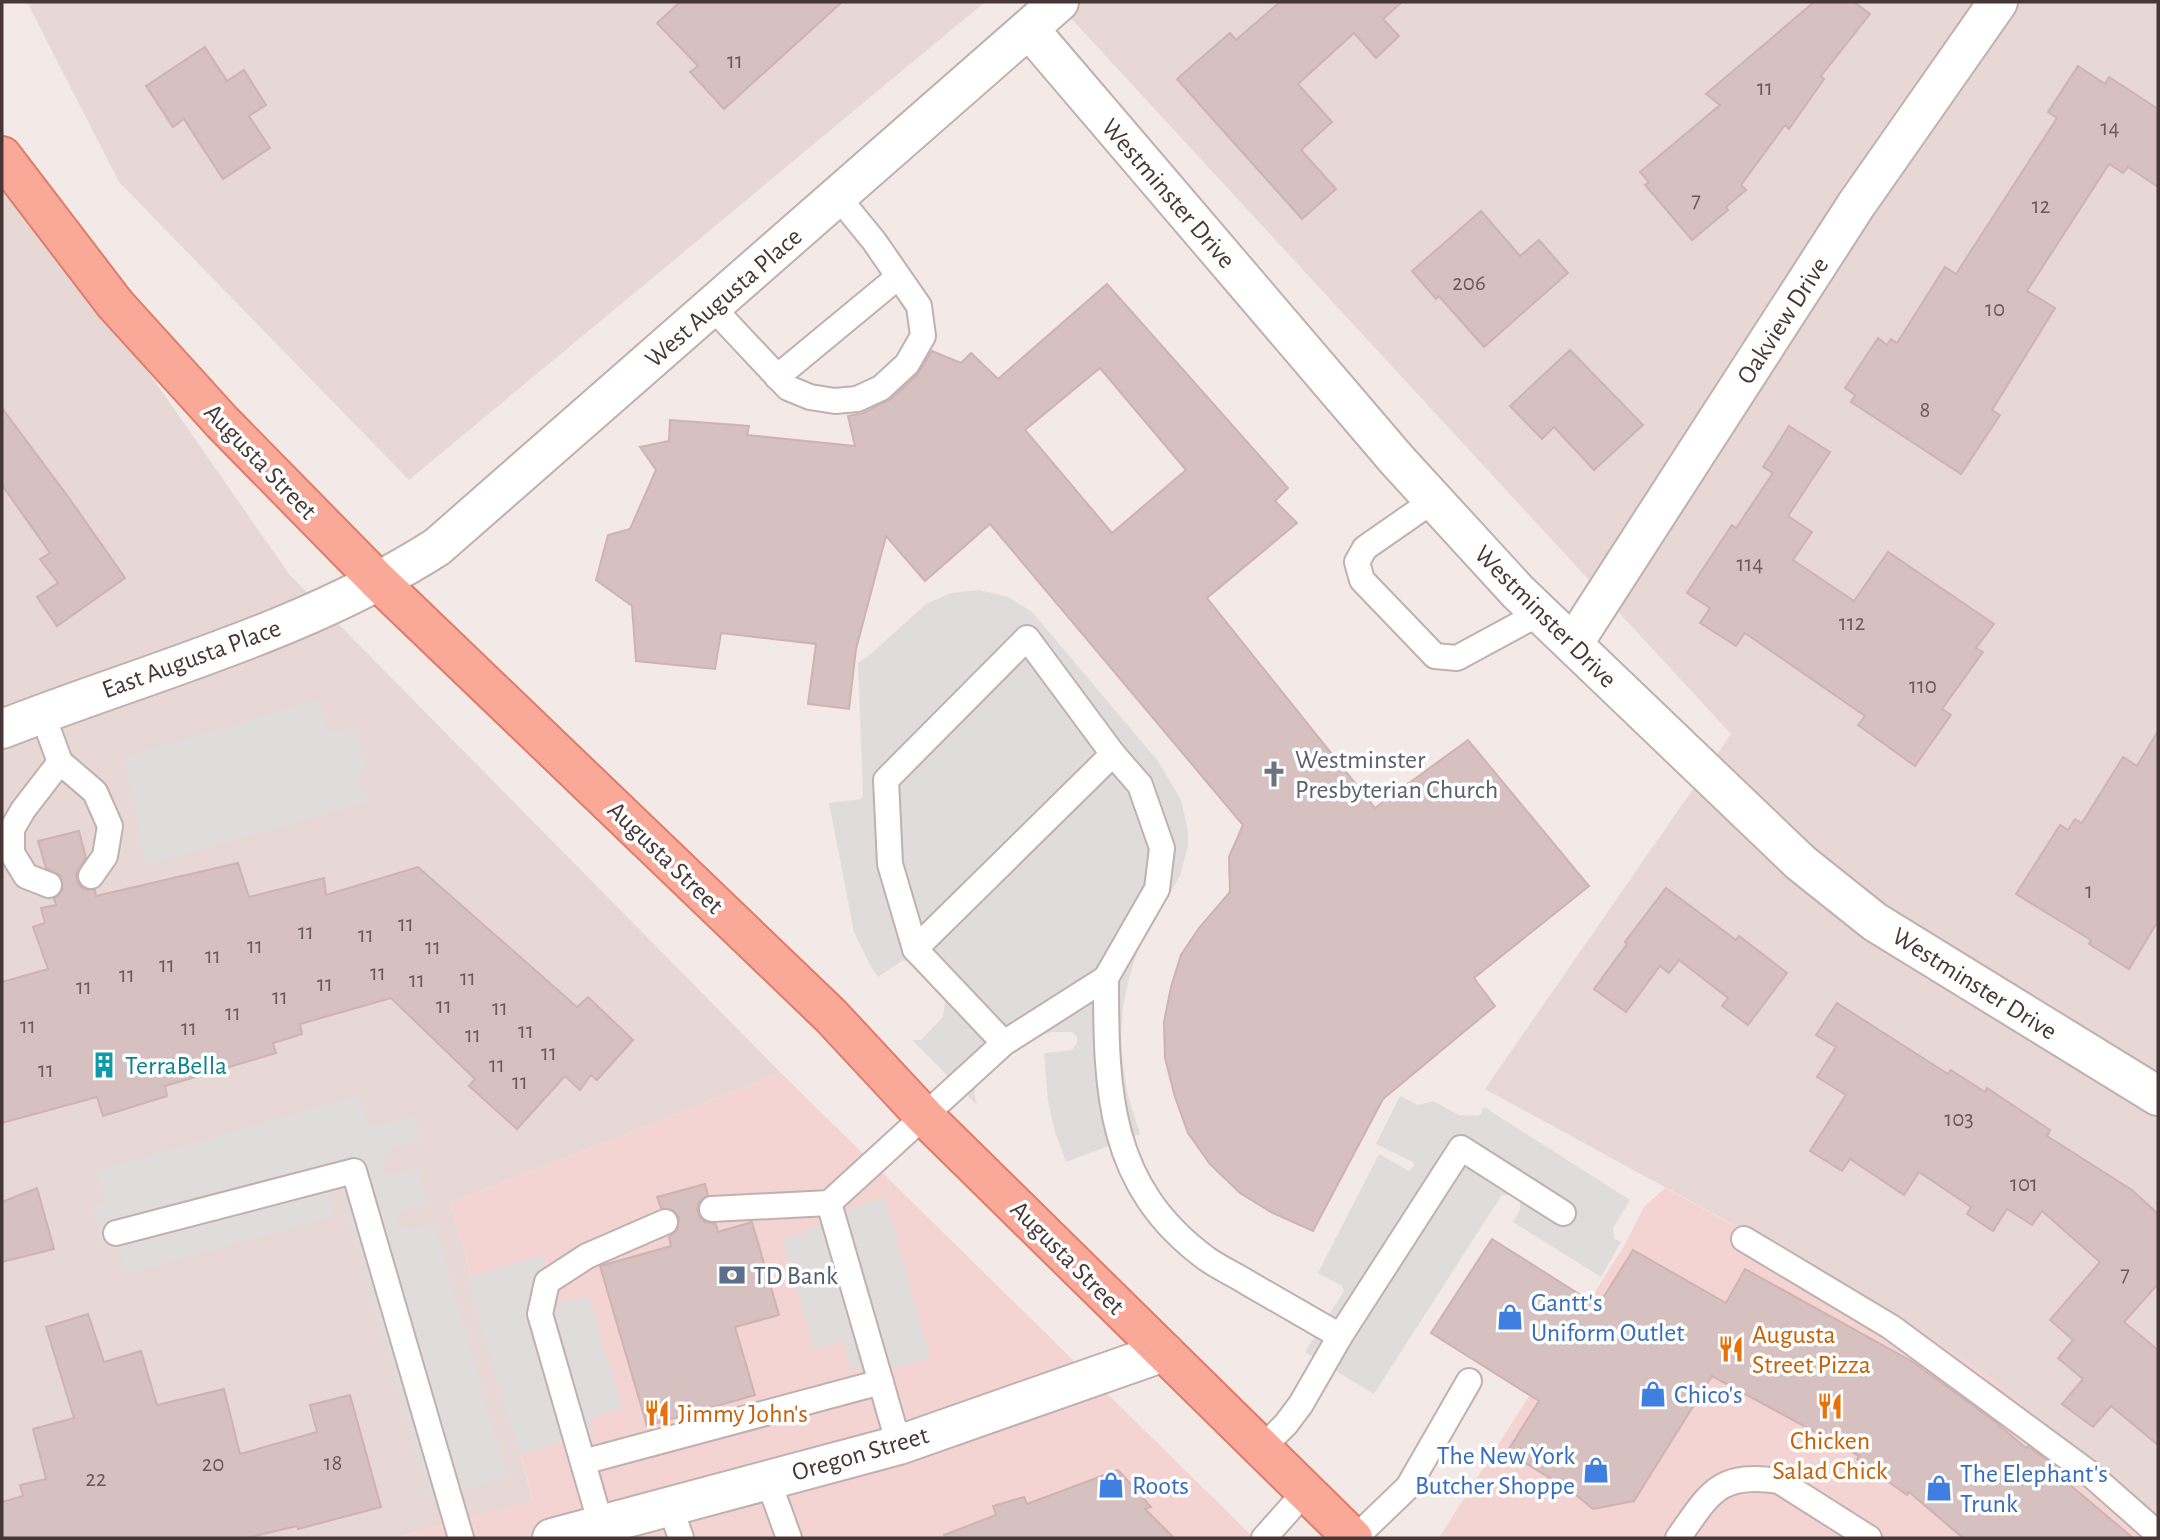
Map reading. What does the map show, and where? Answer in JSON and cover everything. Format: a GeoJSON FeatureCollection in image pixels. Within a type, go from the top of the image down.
{"type":"FeatureCollection","features":[{"type":"Feature","properties":{"kind":"main road","name":"Augusta Street"},"geometry":{"type":"LineString","coordinates":[[2,156],[116,304],[222,422],[379,582],[831,1016],[925,1117],[1354,1538]]}},
{"type":"Feature","properties":{"kind":"street","name":"West Augusta Place"},"geometry":{"type":"LineString","coordinates":[[379,582],[438,547],[1059,2]]}},
{"type":"Feature","properties":{"kind":"street","name":"Oakview Drive"},"geometry":{"type":"LineString","coordinates":[[1573,644],[1856,205],[1998,2]]}},
{"type":"Feature","properties":{"kind":"street","name":"Westminster Drive"},"geometry":{"type":"LineString","coordinates":[[1029,29],[1434,500],[1540,613],[1801,863],[1875,922],[2154,1085]]}},
{"type":"Feature","properties":{"kind":"street","name":"East Augusta Place"},"geometry":{"type":"LineString","coordinates":[[2,729],[264,633],[379,582]]}},
{"type":"Feature","properties":{"kind":"street","name":"Oregon Street"},"geometry":{"type":"LineString","coordinates":[[552,1538],[600,1525],[675,1522],[768,1480],[899,1445],[1164,1352]]}},
{"type":"Feature","properties":{"kind":"lane"},"geometry":{"type":"LineString","coordinates":[[712,307],[788,388],[810,397],[835,401],[857,399],[881,388],[907,363],[923,336],[919,306],[874,241],[838,197]]}},
{"type":"Feature","properties":{"kind":"lane"},"geometry":{"type":"LineString","coordinates":[[777,377],[898,277]]}},
{"type":"Feature","properties":{"kind":"lane"},"geometry":{"type":"LineString","coordinates":[[1434,500],[1365,548],[1357,562],[1362,580],[1435,656],[1457,658],[1540,613]]}},
{"type":"Feature","properties":{"kind":"lane"},"geometry":{"type":"LineString","coordinates":[[712,1209],[829,1203],[1004,1043],[1106,978],[1157,890],[1162,848],[1140,785],[1113,754],[1027,638],[886,780],[890,864],[915,949],[1004,1043]]}},
{"type":"Feature","properties":{"kind":"lane"},"geometry":{"type":"LineString","coordinates":[[42,713],[60,762],[95,792],[110,826],[105,856],[91,876]]}},
{"type":"Feature","properties":{"kind":"lane"},"geometry":{"type":"LineString","coordinates":[[915,949],[1113,754]]}},
{"type":"Feature","properties":{"kind":"lane"},"geometry":{"type":"LineString","coordinates":[[49,885],[26,876],[12,853],[12,829],[23,810],[60,762]]}},
{"type":"Feature","properties":{"kind":"lane"},"geometry":{"type":"LineString","coordinates":[[1106,978],[1106,1050],[1111,1104],[1119,1138],[1136,1179],[1151,1204],[1178,1234],[1208,1259],[1340,1336]]}},
{"type":"Feature","properties":{"kind":"lane"},"geometry":{"type":"LineString","coordinates":[[1261,1449],[1301,1404],[1340,1336],[1461,1148],[1563,1213]]}},
{"type":"Feature","properties":{"kind":"lane"},"geometry":{"type":"LineString","coordinates":[[116,1233],[354,1171],[461,1538]]}},
{"type":"Feature","properties":{"kind":"lane"},"geometry":{"type":"LineString","coordinates":[[829,1203],[899,1445]]}},
{"type":"Feature","properties":{"kind":"lane"},"geometry":{"type":"LineString","coordinates":[[600,1525],[540,1314],[547,1282],[587,1256],[665,1222]]}},
{"type":"Feature","properties":{"kind":"lane"},"geometry":{"type":"LineString","coordinates":[[1744,1239],[1891,1326],[2089,1474],[2158,1534]]}},
{"type":"Feature","properties":{"kind":"lane"},"geometry":{"type":"LineString","coordinates":[[1354,1538],[1408,1488],[1469,1381]]}},
{"type":"Feature","properties":{"kind":"lane"},"geometry":{"type":"LineString","coordinates":[[583,1462],[881,1382]]}},
{"type":"Feature","properties":{"kind":"lane"},"geometry":{"type":"LineString","coordinates":[[1678,1538],[1707,1496],[1722,1484],[1766,1479],[1779,1481],[1869,1538]]}},
{"type":"Feature","properties":{"kind":"lane"},"geometry":{"type":"LineString","coordinates":[[768,1480],[789,1538]]}},
{"type":"Feature","properties":{"kind":"lane"},"geometry":{"type":"LineString","coordinates":[[1264,1538],[1306,1492]]}},
{"type":"Feature","properties":{"kind":"shaded area"},"geometry":{"type":"Polygon","coordinates":[[[27,2],[985,2],[409,480],[119,182],[27,2]]]}},
{"type":"Feature","properties":{"kind":"shaded area"},"geometry":{"type":"Polygon","coordinates":[[[1056,2],[2158,2],[2158,1516],[1981,1371],[1866,1297],[1485,1089],[1731,734],[1056,2]]]}},
{"type":"Feature","properties":{"kind":"shaded area"},"geometry":{"type":"Polygon","coordinates":[[[2,162],[289,574],[781,1073],[451,1203],[533,1501],[396,1538],[2,1538],[2,162]]]}},
{"type":"Feature","properties":{"kind":"shaded area"},"geometry":{"type":"Polygon","coordinates":[[[979,590],[1008,597],[1032,612],[1158,761],[1181,800],[1188,831],[1188,846],[1180,876],[1138,950],[1123,1007],[1123,1066],[1128,1095],[1140,1134],[1066,1162],[1048,1101],[1044,1053],[1072,1050],[1077,1043],[1077,1037],[1072,1032],[1052,1032],[1012,1049],[977,1083],[974,1094],[977,1105],[912,1040],[921,1040],[943,1017],[945,1002],[907,961],[902,961],[878,977],[870,965],[854,932],[829,803],[861,799],[863,796],[858,663],[926,604],[951,593],[979,590]]]}},
{"type":"Feature","properties":{"kind":"shaded area"},"geometry":{"type":"Polygon","coordinates":[[[318,700],[328,730],[333,732],[354,727],[367,767],[361,771],[358,778],[366,802],[146,865],[124,757],[318,700]]]}},
{"type":"Feature","properties":{"kind":"shaded area"},"geometry":{"type":"Polygon","coordinates":[[[781,1073],[1254,1538],[397,1538],[533,1500],[451,1203],[781,1073]]]}},
{"type":"Feature","properties":{"kind":"shaded area"},"geometry":{"type":"Polygon","coordinates":[[[359,1095],[365,1118],[370,1125],[414,1117],[420,1140],[392,1149],[384,1157],[382,1169],[385,1175],[418,1167],[427,1205],[397,1212],[397,1219],[401,1226],[409,1229],[434,1223],[507,1477],[430,1500],[339,1183],[326,1189],[334,1216],[126,1274],[119,1249],[111,1244],[102,1245],[92,1206],[101,1204],[104,1197],[97,1171],[359,1095]]]}},
{"type":"Feature","properties":{"kind":"shaded area"},"geometry":{"type":"Polygon","coordinates":[[[1400,1096],[1418,1105],[1433,1101],[1459,1115],[1479,1116],[1484,1107],[1630,1200],[1613,1228],[1614,1238],[1621,1242],[1601,1277],[1513,1222],[1520,1210],[1520,1201],[1512,1194],[1501,1196],[1374,1394],[1305,1352],[1344,1291],[1342,1286],[1318,1273],[1379,1154],[1409,1171],[1414,1166],[1413,1162],[1376,1144],[1400,1096]]]}},
{"type":"Feature","properties":{"kind":"shaded area"},"geometry":{"type":"Polygon","coordinates":[[[1665,1188],[1866,1297],[1981,1371],[2158,1516],[2158,1538],[1439,1538],[1624,1246],[1644,1207],[1665,1188]]]}},
{"type":"Feature","properties":{"kind":"shaded area"},"geometry":{"type":"Polygon","coordinates":[[[885,1197],[930,1358],[905,1366],[850,1369],[846,1346],[840,1341],[814,1349],[782,1239],[805,1232],[859,1205],[885,1197]]]}},
{"type":"Feature","properties":{"kind":"shaded area"},"geometry":{"type":"Polygon","coordinates":[[[543,1255],[559,1301],[567,1302],[589,1296],[622,1408],[594,1416],[593,1431],[520,1455],[467,1278],[543,1255]]]}},
{"type":"Feature","properties":{"kind":"building"},"geometry":{"type":"Polygon","coordinates":[[[680,2],[842,2],[724,109],[690,72],[698,66],[657,23],[680,2]]]}},
{"type":"Feature","properties":{"kind":"building"},"geometry":{"type":"Polygon","coordinates":[[[1280,2],[1402,2],[1383,19],[1399,36],[1376,58],[1354,33],[1298,84],[1332,122],[1301,150],[1336,189],[1302,219],[1177,79],[1230,33],[1236,40],[1280,2]]]}},
{"type":"Feature","properties":{"kind":"building"},"geometry":{"type":"Polygon","coordinates":[[[1814,2],[1854,2],[1870,14],[1821,76],[1824,79],[1789,129],[1785,125],[1741,185],[1746,190],[1726,207],[1728,210],[1692,240],[1645,185],[1649,182],[1640,172],[1720,105],[1706,94],[1814,2]]]}},
{"type":"Feature","properties":{"kind":"building"},"geometry":{"type":"Polygon","coordinates":[[[205,47],[227,81],[244,70],[266,105],[249,116],[270,148],[223,179],[184,119],[173,127],[146,86],[205,47]]]}},
{"type":"Feature","properties":{"kind":"building"},"geometry":{"type":"Polygon","coordinates":[[[2078,66],[2105,84],[2109,77],[2158,109],[2158,187],[2128,167],[2123,173],[2109,164],[2027,291],[2055,308],[1992,410],[2000,415],[1961,474],[1851,402],[1855,395],[1845,388],[1878,338],[1887,345],[1891,339],[1897,343],[1945,267],[1956,274],[2057,118],[2048,112],[2078,66]]]}},
{"type":"Feature","properties":{"kind":"building"},"geometry":{"type":"Polygon","coordinates":[[[1481,211],[1520,256],[1539,240],[1568,273],[1484,347],[1439,296],[1436,299],[1412,271],[1481,211]]]}},
{"type":"Feature","properties":{"kind":"building","name":"Westminster Presbyterian Church"},"geometry":{"type":"Polygon","coordinates":[[[1107,284],[1288,488],[1275,501],[1297,523],[1207,598],[1375,808],[1468,740],[1589,886],[1474,978],[1495,1006],[1383,1099],[1313,1231],[1271,1212],[1240,1193],[1210,1164],[1188,1133],[1165,1058],[1164,1022],[1181,955],[1199,928],[1230,892],[1229,857],[1243,825],[990,524],[925,581],[886,536],[856,649],[849,709],[808,704],[816,644],[721,633],[715,669],[636,661],[632,606],[596,580],[608,535],[630,529],[656,470],[640,447],[669,441],[670,420],[749,426],[747,435],[855,446],[848,416],[863,413],[891,399],[917,375],[932,351],[961,363],[971,353],[998,379],[1107,284]],[[1100,368],[1025,430],[1112,533],[1186,470],[1100,368]]]}},
{"type":"Feature","properties":{"kind":"building"},"geometry":{"type":"Polygon","coordinates":[[[1570,350],[1643,425],[1594,470],[1554,427],[1542,439],[1510,406],[1570,350]]]}},
{"type":"Feature","properties":{"kind":"building"},"geometry":{"type":"Polygon","coordinates":[[[2,408],[125,578],[57,626],[37,597],[58,583],[40,559],[50,553],[2,485],[2,408]]]}},
{"type":"Feature","properties":{"kind":"building"},"geometry":{"type":"Polygon","coordinates":[[[1789,426],[1830,452],[1788,516],[1812,532],[1793,560],[1854,601],[1888,552],[1994,624],[1976,648],[1983,652],[1942,709],[1951,715],[1915,766],[1858,725],[1865,716],[1745,633],[1736,646],[1700,623],[1710,608],[1687,593],[1732,525],[1736,528],[1773,473],[1763,467],[1789,426]]]}},
{"type":"Feature","properties":{"kind":"building"},"geometry":{"type":"Polygon","coordinates":[[[2158,731],[2158,921],[2129,969],[2089,944],[2091,940],[2016,894],[2060,825],[2068,830],[2075,819],[2082,823],[2123,757],[2137,766],[2158,731]]]}},
{"type":"Feature","properties":{"kind":"building","name":"TerraBella"},"geometry":{"type":"Polygon","coordinates":[[[79,831],[86,858],[76,874],[77,882],[83,889],[95,890],[96,896],[238,863],[249,897],[324,878],[326,895],[418,867],[577,1007],[588,997],[633,1040],[597,1080],[591,1075],[580,1090],[565,1076],[517,1129],[469,1086],[475,1079],[391,998],[300,1024],[302,1034],[273,1043],[276,1053],[165,1086],[167,1096],[103,1116],[97,1097],[2,1123],[2,982],[48,969],[33,927],[45,923],[41,908],[56,905],[54,899],[63,890],[61,876],[46,868],[38,841],[79,831]]]}},
{"type":"Feature","properties":{"kind":"building"},"geometry":{"type":"Polygon","coordinates":[[[1666,888],[1736,940],[1739,936],[1787,973],[1748,1025],[1722,1006],[1728,998],[1679,960],[1669,973],[1660,966],[1626,1012],[1594,989],[1666,888]]]}},
{"type":"Feature","properties":{"kind":"building"},"geometry":{"type":"Polygon","coordinates":[[[1837,1003],[1948,1074],[1951,1070],[1985,1092],[1987,1088],[2050,1130],[2047,1136],[2132,1190],[2158,1214],[2158,1284],[2124,1322],[2158,1350],[2158,1445],[2111,1406],[2093,1427],[2062,1404],[2083,1379],[2058,1358],[2073,1340],[2050,1320],[2100,1262],[2042,1211],[2032,1225],[2007,1209],[1993,1231],[1967,1214],[1971,1207],[1919,1172],[1904,1195],[1850,1159],[1842,1171],[1810,1151],[1846,1095],[1817,1077],[1836,1047],[1816,1035],[1837,1003]]]}},
{"type":"Feature","properties":{"kind":"building"},"geometry":{"type":"Polygon","coordinates":[[[705,1184],[708,1195],[699,1202],[697,1209],[705,1222],[716,1224],[718,1232],[752,1222],[779,1315],[735,1327],[755,1395],[647,1426],[600,1266],[671,1246],[669,1237],[677,1230],[679,1217],[673,1210],[661,1208],[657,1197],[705,1184]]]}},
{"type":"Feature","properties":{"kind":"building"},"geometry":{"type":"Polygon","coordinates":[[[37,1188],[54,1249],[2,1262],[2,1202],[37,1188]]]}},
{"type":"Feature","properties":{"kind":"building"},"geometry":{"type":"Polygon","coordinates":[[[1492,1239],[1598,1306],[1633,1250],[1726,1303],[1745,1269],[1913,1362],[1994,1421],[2026,1448],[2028,1446],[2059,1469],[2056,1473],[2133,1538],[1963,1538],[1909,1492],[1907,1495],[1857,1459],[1859,1456],[1712,1376],[1634,1501],[1593,1509],[1570,1490],[1507,1452],[1539,1401],[1431,1333],[1492,1239]]]}},
{"type":"Feature","properties":{"kind":"building"},"geometry":{"type":"Polygon","coordinates":[[[88,1314],[104,1362],[141,1351],[157,1405],[224,1389],[240,1454],[317,1432],[310,1405],[350,1395],[381,1507],[298,1529],[297,1526],[247,1538],[2,1538],[2,1502],[23,1496],[20,1485],[46,1479],[33,1429],[74,1418],[46,1327],[88,1314]]]}},
{"type":"Feature","properties":{"kind":"building"},"geometry":{"type":"Polygon","coordinates":[[[1118,1470],[1151,1507],[1145,1509],[1174,1538],[945,1538],[944,1535],[996,1515],[993,1506],[1024,1497],[1027,1504],[1118,1470]]]}},
{"type":"Feature","properties":{"kind":"place","name":"Westminster Presbyterian Church"},"geometry":{"type":"Point","coordinates":[1274,774]}},
{"type":"Feature","properties":{"kind":"place","name":"TerraBella"},"geometry":{"type":"Point","coordinates":[104,1065]}},
{"type":"Feature","properties":{"kind":"place","name":"TD Bank"},"geometry":{"type":"Point","coordinates":[732,1275]}},
{"type":"Feature","properties":{"kind":"place","name":"Gantt's Uniform Outlet"},"geometry":{"type":"Point","coordinates":[1510,1317]}},
{"type":"Feature","properties":{"kind":"place","name":"Augusta Street Pizza"},"geometry":{"type":"Point","coordinates":[1731,1349]}},
{"type":"Feature","properties":{"kind":"place","name":"Chico's"},"geometry":{"type":"Point","coordinates":[1653,1394]}},
{"type":"Feature","properties":{"kind":"place","name":"Chicken Salad Chick"},"geometry":{"type":"Point","coordinates":[1830,1406]}},
{"type":"Feature","properties":{"kind":"place","name":"Jimmy John's"},"geometry":{"type":"Point","coordinates":[657,1413]}},
{"type":"Feature","properties":{"kind":"place","name":"The New York Butcher Shoppe"},"geometry":{"type":"Point","coordinates":[1596,1470]}},
{"type":"Feature","properties":{"kind":"place","name":"Roots"},"geometry":{"type":"Point","coordinates":[1111,1485]}},
{"type":"Feature","properties":{"kind":"place","name":"The Elephant's Trunk"},"geometry":{"type":"Point","coordinates":[1939,1488]}}]}
